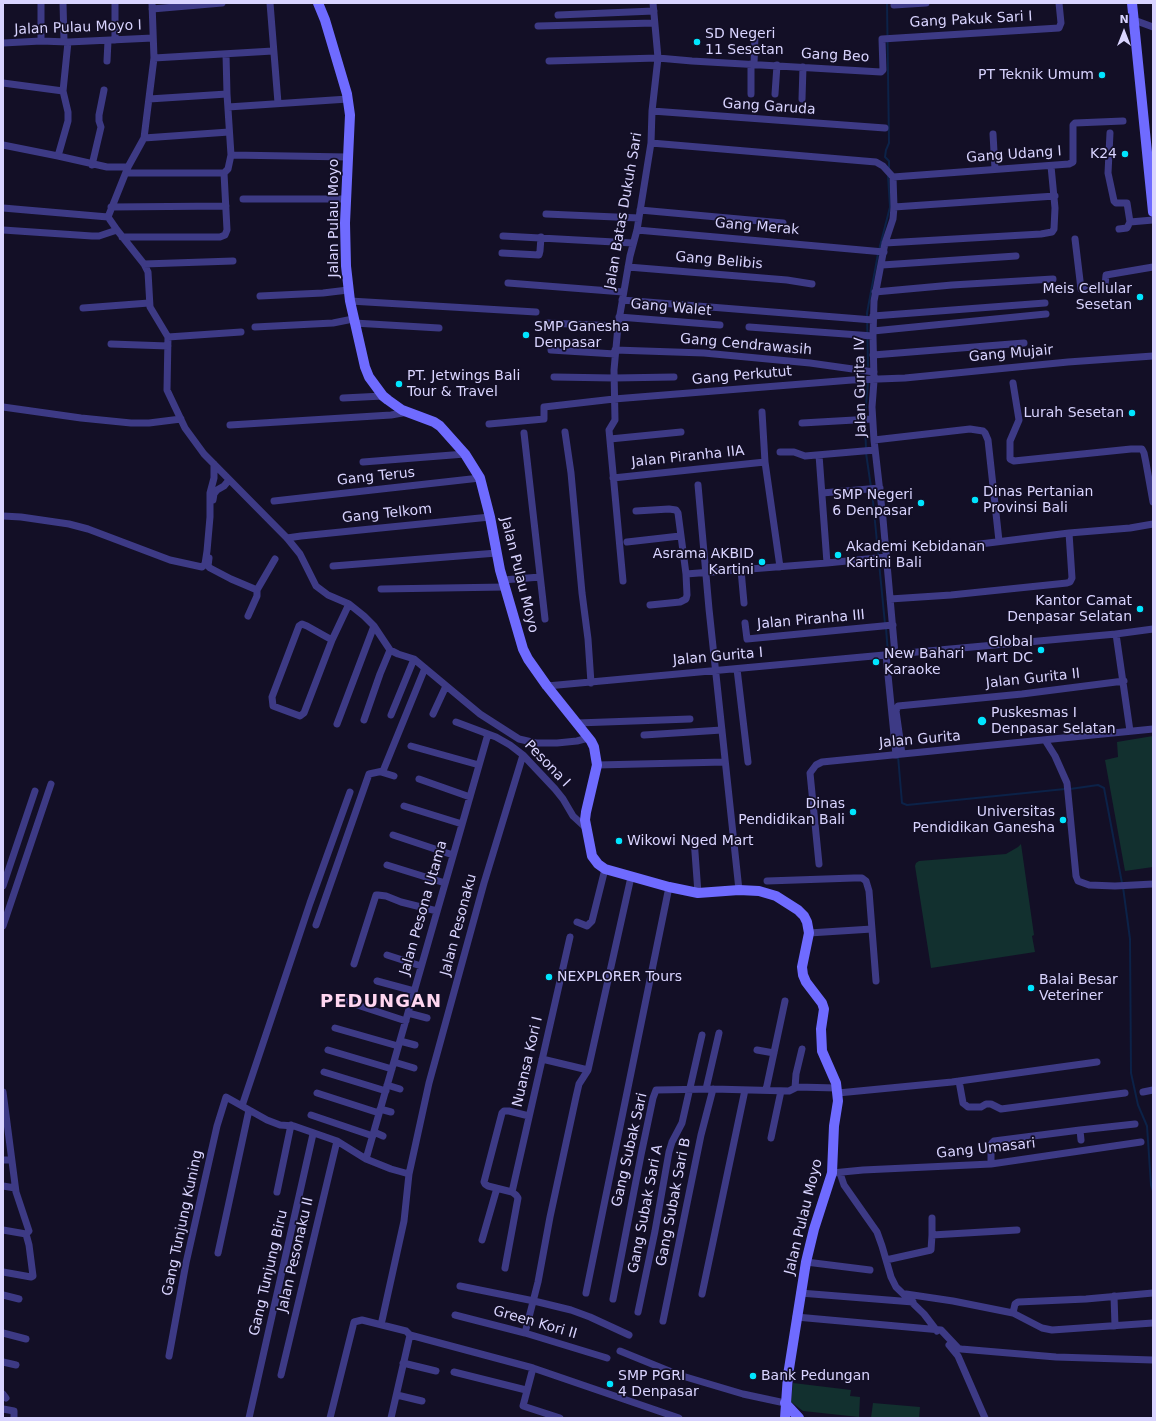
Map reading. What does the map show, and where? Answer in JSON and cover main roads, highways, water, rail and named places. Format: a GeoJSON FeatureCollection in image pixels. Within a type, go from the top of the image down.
{"type":"FeatureCollection","features":[{"type":"Feature","properties":{"kind":"waterway"},"geometry":{"type":"LineString","coordinates":[[887,3],[889,143],[885,157],[889,161],[889,169]]}},
{"type":"Feature","properties":{"kind":"waterway"},"geometry":{"type":"LineString","coordinates":[[879,250],[890,207],[888,176]]}},
{"type":"Feature","properties":{"kind":"waterway"},"geometry":{"type":"LineString","coordinates":[[868,366],[867,313],[878,254]]}},
{"type":"Feature","properties":{"kind":"waterway"},"geometry":{"type":"LineString","coordinates":[[865,417],[868,382]]}},
{"type":"Feature","properties":{"kind":"waterway"},"geometry":{"type":"LineString","coordinates":[[865,422],[866,449]]}},
{"type":"Feature","properties":{"kind":"waterway"},"geometry":{"type":"LineString","coordinates":[[866,453],[871,487]]}},
{"type":"Feature","properties":{"kind":"waterway"},"geometry":{"type":"LineString","coordinates":[[872,491],[885,624]]}},
{"type":"Feature","properties":{"kind":"waterway"},"geometry":{"type":"LineString","coordinates":[[886,628],[888,654]]}},
{"type":"Feature","properties":{"kind":"waterway"},"geometry":{"type":"LineString","coordinates":[[898,756],[902,803],[907,805],[1065,789]]}},
{"type":"Feature","properties":{"kind":"waterway"},"geometry":{"type":"LineString","coordinates":[[1070,789],[1098,785],[1104,788],[1122,883]]}},
{"type":"Feature","properties":{"kind":"waterway"},"geometry":{"type":"LineString","coordinates":[[1123,887],[1130,939],[1131,1073],[1138,1105],[1147,1126],[1151,1185],[1153,1191]]}},
{"type":"Feature","properties":{"kind":"place","name":"SD Negeri 11 Sesetan"},"geometry":{"type":"Point","coordinates":[697,42]}},
{"type":"Feature","properties":{"kind":"place","name":"PT Teknik Umum"},"geometry":{"type":"Point","coordinates":[1102,75]}},
{"type":"Feature","properties":{"kind":"place","name":"K24"},"geometry":{"type":"Point","coordinates":[1125,154]}},
{"type":"Feature","properties":{"kind":"place","name":"Meis Cellular Sesetan"},"geometry":{"type":"Point","coordinates":[1140,297]}},
{"type":"Feature","properties":{"kind":"place","name":"SMP Ganesha Denpasar"},"geometry":{"type":"Point","coordinates":[526,335]}},
{"type":"Feature","properties":{"kind":"place","name":"PT. Jetwings Bali Tour & Travel"},"geometry":{"type":"Point","coordinates":[399,384]}},
{"type":"Feature","properties":{"kind":"place","name":"Lurah Sesetan"},"geometry":{"type":"Point","coordinates":[1132,413]}},
{"type":"Feature","properties":{"kind":"place","name":"Dinas Pertanian Provinsi Bali"},"geometry":{"type":"Point","coordinates":[975,500]}},
{"type":"Feature","properties":{"kind":"place","name":"SMP Negeri 6 Denpasar"},"geometry":{"type":"Point","coordinates":[921,503]}},
{"type":"Feature","properties":{"kind":"place","name":"Akademi Kebidanan Kartini Bali"},"geometry":{"type":"Point","coordinates":[838,555]}},
{"type":"Feature","properties":{"kind":"place","name":"Asrama AKBID Kartini"},"geometry":{"type":"Point","coordinates":[762,562]}},
{"type":"Feature","properties":{"kind":"place","name":"Kantor Camat Denpasar Selatan"},"geometry":{"type":"Point","coordinates":[1140,609]}},
{"type":"Feature","properties":{"kind":"place","name":"Global Mart DC"},"geometry":{"type":"Point","coordinates":[1041,650]}},
{"type":"Feature","properties":{"kind":"place","name":"New Bahari Karaoke"},"geometry":{"type":"Point","coordinates":[876,662]}},
{"type":"Feature","properties":{"kind":"place","name":"Puskesmas I Denpasar Selatan"},"geometry":{"type":"Point","coordinates":[982,721]}},
{"type":"Feature","properties":{"kind":"place","name":"Dinas Pendidikan Bali"},"geometry":{"type":"Point","coordinates":[853,812]}},
{"type":"Feature","properties":{"kind":"place","name":"Universitas Pendidikan Ganesha"},"geometry":{"type":"Point","coordinates":[1063,820]}},
{"type":"Feature","properties":{"kind":"place","name":"Wikowi Nged Mart"},"geometry":{"type":"Point","coordinates":[619,841]}},
{"type":"Feature","properties":{"kind":"place","name":"NEXPLORER Tours"},"geometry":{"type":"Point","coordinates":[549,977]}},
{"type":"Feature","properties":{"kind":"place","name":"Balai Besar Veteriner"},"geometry":{"type":"Point","coordinates":[1031,988]}},
{"type":"Feature","properties":{"kind":"place","name":"Bank Pedungan"},"geometry":{"type":"Point","coordinates":[753,1376]}},
{"type":"Feature","properties":{"kind":"place","name":"SMP PGRI 4 Denpasar"},"geometry":{"type":"Point","coordinates":[610,1384]}},
{"type":"Feature","properties":{"kind":"district","name":"PEDUNGAN"},"geometry":{"type":"Point","coordinates":[381,1002]}}]}
